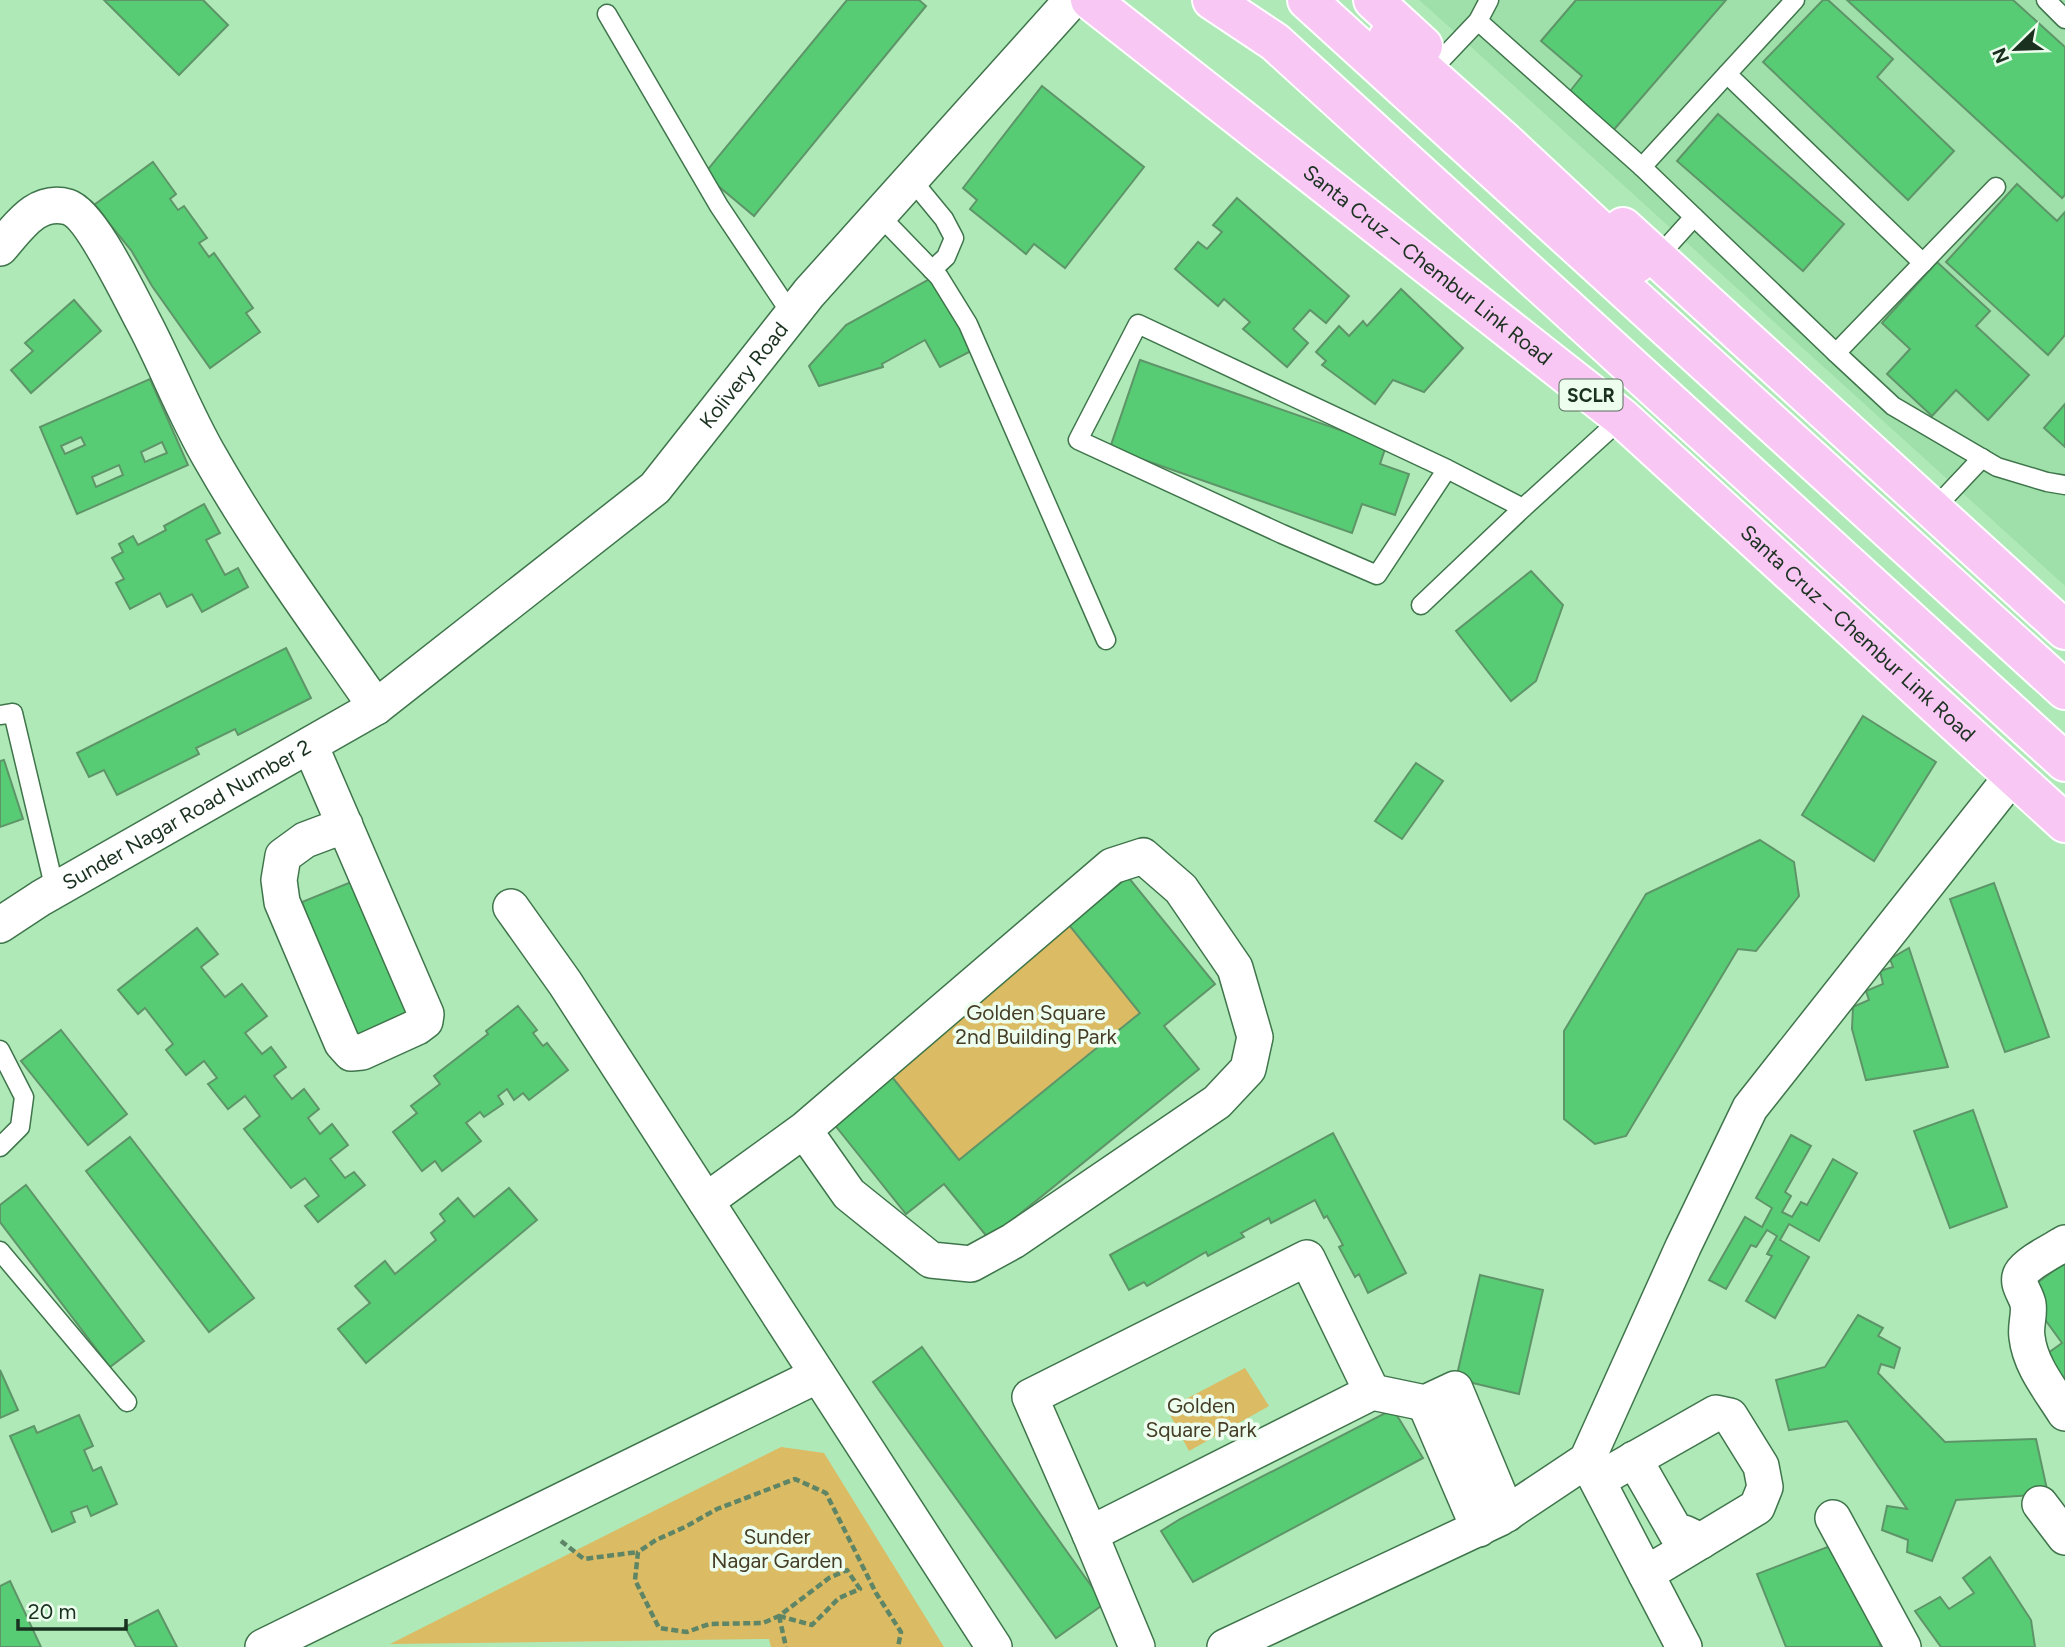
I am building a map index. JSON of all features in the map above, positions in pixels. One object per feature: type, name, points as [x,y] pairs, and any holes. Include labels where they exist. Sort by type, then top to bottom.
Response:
[{"type":"highway","name":"Santa Cruz – Chembur Link Road","points":[[1090,0],[1622,418],[2065,822]]},
{"type":"highway","points":[[1212,0],[1275,42]]},
{"type":"highway","points":[[1229,0],[2065,762]]},
{"type":"highway","points":[[1373,0],[2065,630]]},
{"type":"highway","points":[[1318,10],[1361,15],[1505,142],[1815,432],[2065,656]]},
{"type":"highway","points":[[1318,10],[2065,690]]},
{"type":"street","name":"Kolivery Road","points":[[376,707],[655,488],[792,315],[1072,0]]},
{"type":"street","points":[[0,248],[30,213],[51,205],[70,207],[94,231],[158,349],[209,456],[246,520],[376,707]]},
{"type":"street","name":"Sunder Nagar Road Number 2","points":[[0,925],[48,894],[376,707]]},
{"type":"street","points":[[310,745],[345,825],[426,1014],[425,1021],[418,1027],[362,1052],[351,1052],[342,1043],[282,902],[279,880],[283,856],[305,840],[345,825]]},
{"type":"street","points":[[1684,1647],[1592,1470],[1677,1259],[1750,1108],[2013,775]]},
{"type":"street","points":[[706,1201],[804,1130],[1112,866],[1143,856],[1181,889],[1235,968],[1255,1037],[1248,1069],[1217,1102],[1013,1241],[971,1264],[931,1260],[849,1194],[804,1130]]},
{"type":"street","points":[[0,900],[48,894]]},
{"type":"street","points":[[511,907],[565,983],[994,1647]]},
{"type":"street","points":[[2065,1243],[2028,1266],[2021,1273],[2019,1282],[2028,1305],[2026,1333],[2029,1349],[2036,1367],[2065,1413]]},
{"type":"street","points":[[1137,1647],[1030,1397],[1307,1258],[1372,1392]]},
{"type":"street","points":[[263,1647],[300,1638],[531,1517],[818,1375]]},
{"type":"street","points":[[1090,1534],[1372,1392],[1440,1396],[1493,1521]]},
{"type":"street","points":[[1225,1647],[1493,1521],[1592,1470],[1634,1459],[1716,1413],[1730,1416],[1761,1466],[1765,1487],[1757,1507],[1646,1574]]},
{"type":"street","points":[[1634,1459],[1677,1534],[1684,1533],[1701,1541]]},
{"type":"street","points":[[2040,1504],[2065,1537]]},
{"type":"street","points":[[1833,1518],[1903,1647]]},
{"type":"lane","points":[[1440,61],[1478,21],[1489,0]]},
{"type":"lane","points":[[1642,167],[1795,0]]},
{"type":"lane","points":[[2046,0],[2065,19]]},
{"type":"lane","points":[[607,14],[719,206],[792,315]]},
{"type":"lane","points":[[1478,21],[1642,167],[1893,406],[1997,467],[2065,485]]},
{"type":"lane","points":[[1727,74],[1923,263]]},
{"type":"lane","points":[[911,179],[944,219],[954,237],[946,257],[932,270]]},
{"type":"lane","points":[[1836,353],[1996,187]]},
{"type":"lane","points":[[879,215],[939,277],[968,324],[1106,640]]},
{"type":"lane","points":[[1657,258],[1694,217]]},
{"type":"lane","points":[[1447,469],[1377,575],[1078,440],[1138,324],[1447,469],[1523,508]]},
{"type":"lane","points":[[1421,605],[1622,418]]},
{"type":"lane","points":[[1933,509],[1982,457]]},
{"type":"lane","points":[[0,715],[13,713],[48,894]]},
{"type":"lane","points":[[0,1050],[24,1097],[20,1127],[0,1147]]},
{"type":"lane","points":[[0,1251],[127,1402]]},
{"type":"path","points":[[531,1517],[583,1559],[638,1552],[656,1539],[685,1527],[717,1508],[795,1479],[825,1493],[876,1593],[901,1632],[898,1647]]},
{"type":"path","points":[[638,1552],[635,1580],[659,1628],[687,1632],[709,1624],[763,1623],[779,1616],[829,1578],[847,1570],[860,1589],[839,1598],[812,1625],[779,1616]]},
{"type":"path","points":[[779,1616],[786,1647]]},
{"type":"shaded area","points":[[1419,0],[2065,0],[2065,586],[1426,6]]},
{"type":"green space","name":"Golden Square 2nd Building Park","points":[[1069,925],[1140,1013],[959,1160],[888,1072]]},
{"type":"green space","name":"Golden Square Park","points":[[1245,1368],[1269,1406],[1189,1451],[1167,1409]]},
{"type":"green space","name":"Sunder Nagar Garden","points":[[781,1447],[824,1453],[944,1647],[771,1647],[769,1639],[390,1644]]},
{"type":"building","points":[[104,0],[203,0],[228,25],[179,75]]},
{"type":"building","points":[[847,0],[919,0],[926,6],[754,216],[704,174]]},
{"type":"building","points":[[1576,0],[1726,0],[1611,133],[1567,95],[1582,76],[1541,41]]},
{"type":"building","points":[[1823,0],[1828,0],[1893,59],[1877,77],[1954,151],[1908,200],[1763,62]]},
{"type":"building","points":[[1847,0],[2013,0],[2065,47],[2065,195],[2062,198]]},
{"type":"building","points":[[1042,86],[1144,167],[1065,268],[1034,244],[1026,254],[970,209],[977,200],[963,188]]},
{"type":"building","points":[[1718,114],[1844,224],[1803,271],[1677,161]]},
{"type":"building","points":[[153,162],[176,194],[170,199],[178,210],[184,206],[207,238],[199,243],[209,257],[214,253],[253,308],[246,313],[260,332],[210,368],[152,286],[131,250],[94,205]]},
{"type":"building","points":[[2017,184],[2057,221],[2065,212],[2065,335],[2048,355],[1946,262]]},
{"type":"building","points":[[1237,198],[1349,296],[1326,323],[1310,310],[1293,329],[1308,343],[1287,367],[1243,329],[1250,322],[1224,299],[1218,306],[1175,269],[1198,242],[1207,249],[1222,232],[1213,225]]},
{"type":"building","points":[[1937,262],[1990,311],[1976,326],[2029,375],[1988,420],[1956,390],[1932,416],[1887,374],[1910,349],[1882,323]]},
{"type":"building","points":[[933,277],[973,350],[940,367],[925,340],[882,364],[883,367],[819,386],[809,366],[846,325]]},
{"type":"building","points":[[1401,289],[1463,348],[1424,392],[1393,380],[1375,404],[1322,365],[1326,361],[1316,352],[1339,326],[1349,336],[1363,321],[1367,326]]},
{"type":"building","points":[[74,300],[101,331],[31,393],[11,370],[33,351],[25,343]]},
{"type":"building","points":[[1140,360],[1386,446],[1380,464],[1409,474],[1395,515],[1362,504],[1352,533],[1110,448]]},
{"type":"building","points":[[150,379],[188,465],[77,514],[40,427]],"holes":[[[81,437],[85,445],[65,454],[61,446]],[[162,442],[167,453],[145,462],[141,452]],[[119,465],[123,475],[96,487],[92,477]]]},
{"type":"building","points":[[2065,404],[2065,447],[2044,428]]},
{"type":"building","points":[[204,504],[220,533],[206,540],[225,575],[238,568],[248,587],[202,612],[192,594],[167,607],[160,593],[130,609],[116,583],[124,579],[112,558],[123,552],[119,544],[133,536],[138,545],[166,530],[164,526]]},
{"type":"building","points":[[1531,571],[1563,605],[1536,681],[1511,701],[1456,631]]},
{"type":"building","points":[[286,648],[311,698],[238,735],[235,729],[196,748],[199,754],[117,795],[104,770],[89,777],[77,753]]},
{"type":"building","points":[[1863,716],[1936,762],[1874,861],[1802,815]]},
{"type":"building","points":[[4,760],[23,819],[0,827],[0,761]]},
{"type":"building","points":[[1416,763],[1443,781],[1402,839],[1375,821]]},
{"type":"building","points":[[1760,840],[1794,862],[1799,896],[1756,951],[1738,949],[1626,1136],[1595,1144],[1564,1119],[1564,1031],[1646,894]]},
{"type":"building","points":[[1128,877],[1215,984],[1164,1026],[1199,1069],[989,1239],[944,1184],[906,1214],[830,1119],[888,1072],[959,1160],[1140,1013],[1069,925]]},
{"type":"building","points":[[356,880],[414,1015],[352,1041],[302,902]]},
{"type":"building","points":[[1994,883],[2049,1037],[2005,1052],[1950,899]]},
{"type":"building","points":[[197,928],[218,954],[201,967],[225,997],[242,984],[267,1016],[245,1033],[262,1054],[271,1047],[286,1067],[274,1076],[292,1099],[304,1089],[319,1109],[308,1118],[320,1134],[332,1124],[348,1145],[330,1159],[345,1178],[354,1172],[365,1185],[318,1222],[305,1206],[319,1196],[305,1178],[291,1188],[244,1129],[260,1116],[245,1096],[228,1109],[208,1084],[217,1078],[204,1061],[186,1075],[166,1050],[173,1044],[145,1008],[138,1014],[118,990]]},
{"type":"building","points":[[1909,948],[1948,1067],[1866,1080],[1852,1029],[1853,1007],[1869,1000],[1866,991],[1883,984],[1880,971],[1893,967],[1890,959]]},
{"type":"building","points":[[518,1006],[537,1030],[533,1033],[543,1046],[547,1043],[568,1070],[529,1100],[523,1093],[514,1100],[507,1089],[498,1096],[503,1104],[484,1117],[480,1112],[466,1123],[481,1141],[442,1171],[435,1161],[422,1171],[393,1132],[417,1113],[411,1106],[440,1084],[434,1076],[488,1034],[486,1031]]},
{"type":"building","points":[[61,1030],[127,1114],[88,1145],[21,1061]]},
{"type":"building","points":[[1973,1110],[2007,1207],[1950,1228],[1914,1131]]},
{"type":"building","points":[[1333,1133],[1406,1273],[1368,1293],[1359,1274],[1355,1277],[1339,1247],[1343,1245],[1315,1200],[1271,1223],[1269,1218],[1241,1233],[1244,1237],[1208,1256],[1206,1252],[1147,1286],[1144,1282],[1129,1290],[1110,1255]]},
{"type":"building","points":[[1791,1135],[1811,1146],[1785,1192],[1791,1196],[1782,1212],[1792,1217],[1801,1202],[1807,1205],[1833,1159],[1857,1173],[1819,1241],[1789,1224],[1780,1240],[1809,1257],[1775,1318],[1746,1301],[1772,1256],[1767,1254],[1777,1236],[1767,1230],[1756,1247],[1751,1245],[1726,1289],[1709,1280],[1745,1217],[1762,1227],[1772,1208],[1756,1198]]},
{"type":"building","points":[[130,1137],[254,1298],[209,1332],[86,1171]]},
{"type":"building","points":[[26,1185],[144,1341],[110,1367],[0,1222],[0,1205]]},
{"type":"building","points":[[509,1188],[537,1220],[366,1363],[338,1329],[370,1303],[355,1286],[385,1261],[395,1274],[436,1240],[431,1233],[445,1221],[440,1214],[458,1198],[474,1217]]},
{"type":"building","points":[[2065,1262],[2065,1399],[2037,1361],[2062,1343],[2025,1292]]},
{"type":"building","points":[[1480,1275],[1543,1290],[1519,1394],[1456,1379]]},
{"type":"building","points":[[1858,1315],[1883,1328],[1878,1336],[1900,1348],[1894,1368],[1881,1364],[1878,1373],[1945,1442],[2036,1439],[2048,1494],[1956,1500],[1932,1561],[1907,1552],[1908,1540],[1882,1530],[1887,1506],[1907,1509],[1847,1421],[1789,1430],[1776,1380],[1825,1367]]},
{"type":"building","points":[[922,1347],[1104,1604],[1056,1638],[873,1382]]},
{"type":"building","points":[[0,1370],[18,1410],[0,1418]]},
{"type":"building","points":[[1393,1409],[1423,1458],[1193,1582],[1161,1531]]},
{"type":"building","points":[[79,1415],[93,1446],[84,1450],[93,1471],[101,1467],[117,1504],[91,1516],[87,1506],[71,1512],[75,1522],[52,1532],[10,1436],[34,1426],[37,1433]]},
{"type":"building","points":[[1838,1543],[1881,1647],[1786,1647],[1757,1574]]},
{"type":"building","points":[[1990,1557],[2031,1620],[2035,1647],[1941,1647],[1915,1611],[1940,1597],[1949,1609],[1974,1593],[1963,1578]]},
{"type":"building","points":[[10,1581],[41,1647],[0,1647],[0,1586]]},
{"type":"building","points":[[158,1610],[177,1647],[136,1647],[125,1627]]}]
